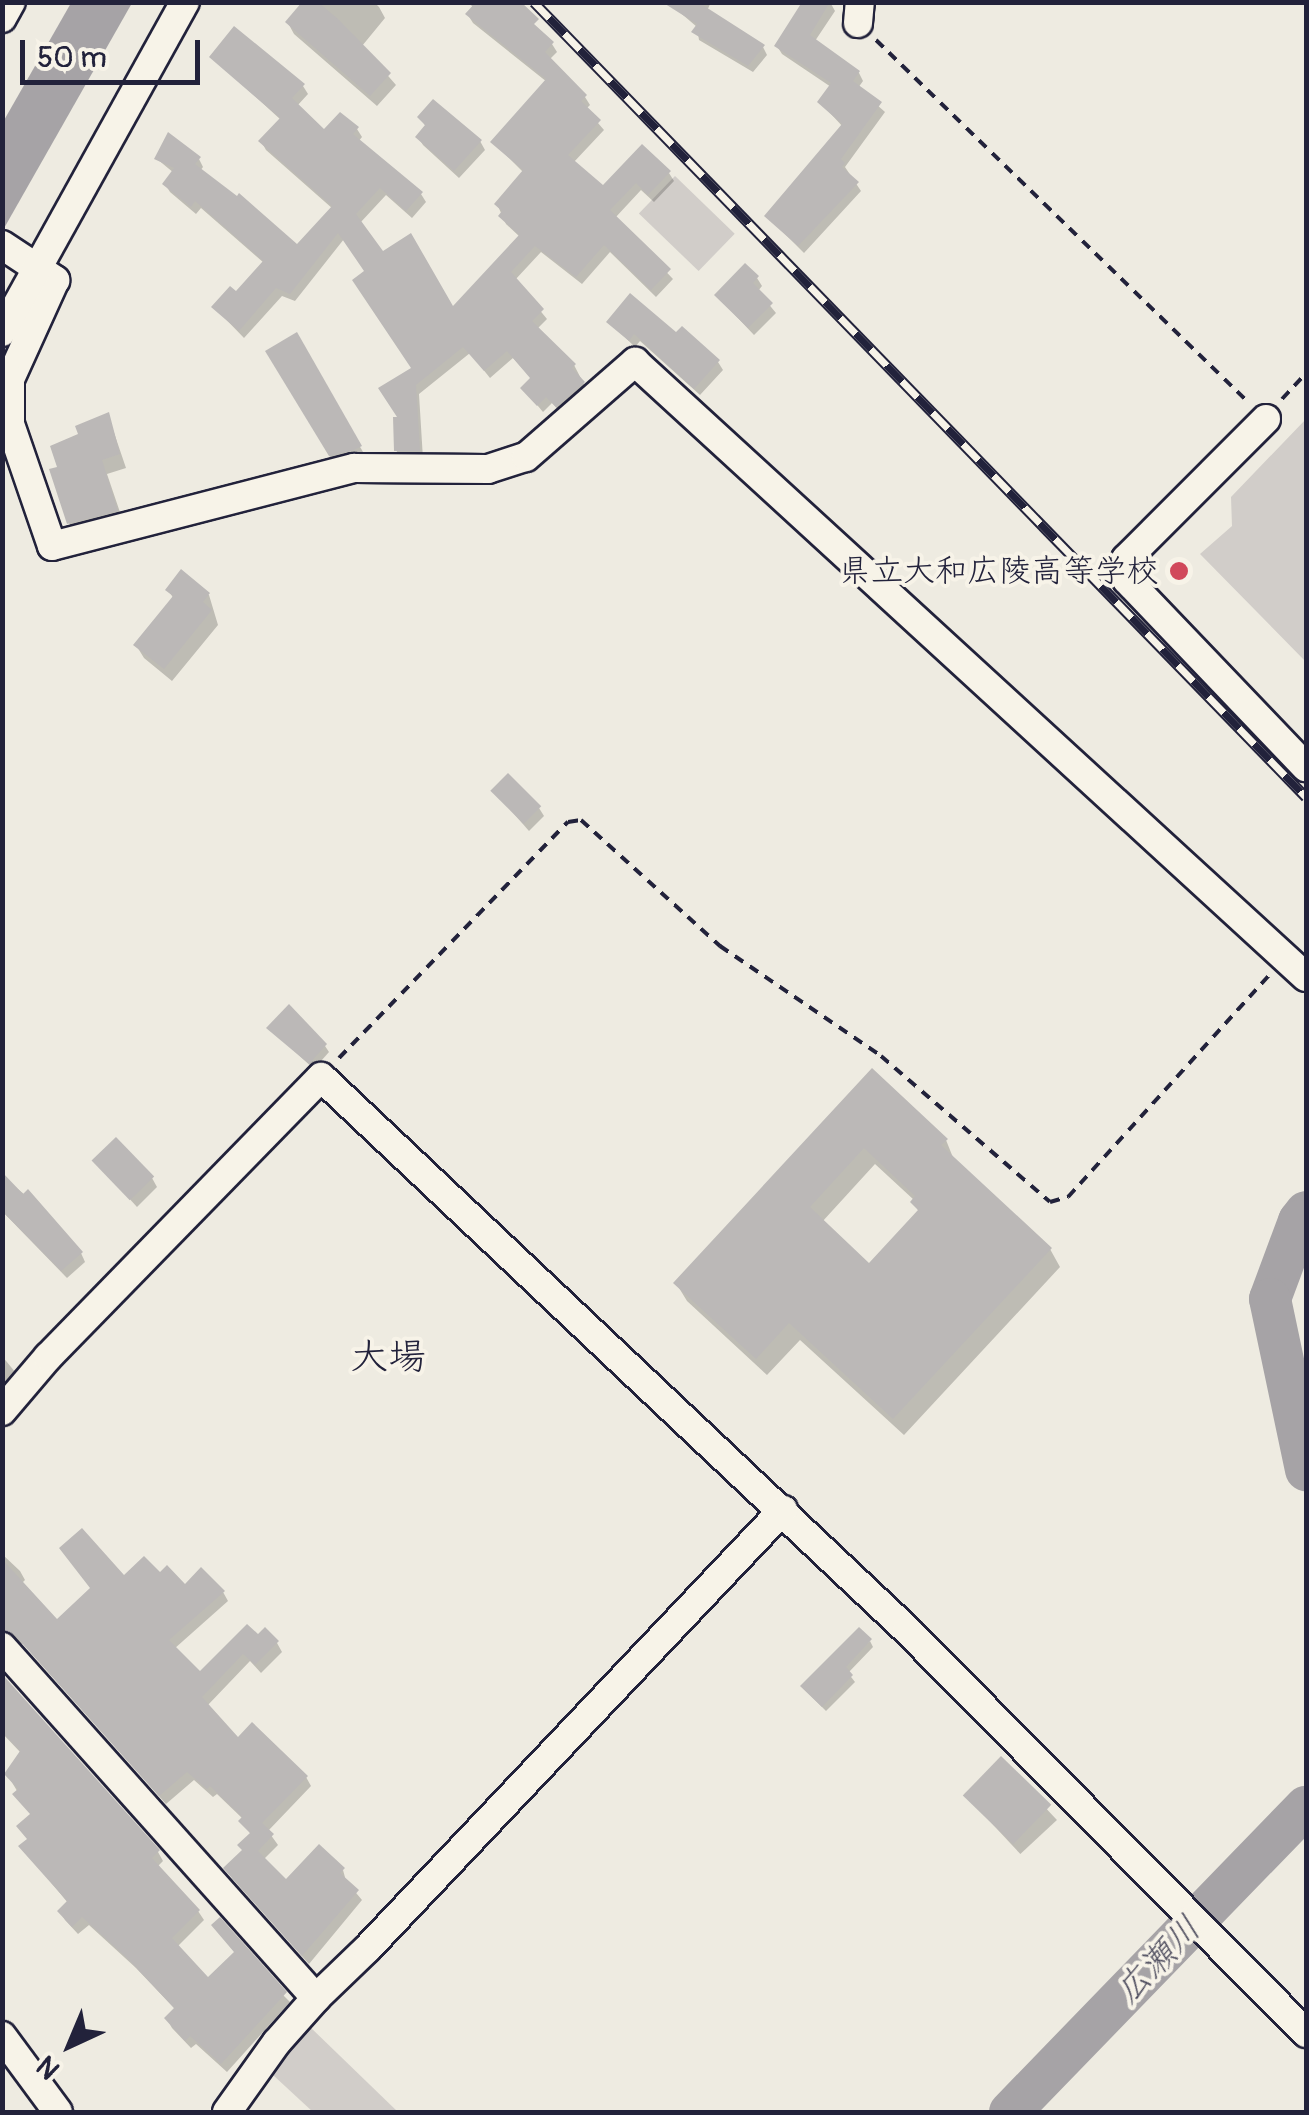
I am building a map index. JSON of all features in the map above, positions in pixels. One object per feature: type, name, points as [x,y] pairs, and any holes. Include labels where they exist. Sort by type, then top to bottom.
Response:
[{"type":"street","points":[[2,18],[12,2]]},
{"type":"street","points":[[2,332],[22,256],[185,2]]},
{"type":"street","points":[[22,256],[55,280],[10,379],[10,424],[52,546],[354,468],[488,469],[526,457],[635,362],[1306,977]]},
{"type":"street","points":[[1266,419],[1126,559],[1127,580],[1306,768]]},
{"type":"street","points":[[2,1410],[48,1356],[320,1078],[783,1510],[1306,2033]]},
{"type":"street","points":[[227,2112],[316,1998],[783,1510]]},
{"type":"street","points":[[2,1647],[316,1998]]},
{"type":"street","points":[[2,2036],[58,2112]]},
{"type":"path","points":[[859,13],[1266,419],[1306,373]]},
{"type":"path","points":[[320,1078],[568,822],[581,820],[720,946],[881,1056],[1050,1202],[1068,1198],[1286,957]]},
{"type":"shaded area","points":[[71,3],[132,3],[3,230],[3,122]]},
{"type":"shaded area","points":[[675,176],[735,234],[699,271],[639,213]]},
{"type":"shaded area","points":[[1306,419],[1306,662],[1200,554],[1232,526],[1231,497]]},
{"type":"shaded area","points":[[308,2025],[398,2112],[313,2112],[273,2075]]},
{"type":"building","points":[[302,2],[318,2],[391,73],[370,96],[285,22]]},
{"type":"building","points":[[476,2],[521,2],[539,19],[534,24],[554,42],[545,52],[587,95],[581,101],[601,120],[568,155],[603,185],[642,144],[671,171],[648,195],[636,183],[610,210],[671,269],[651,290],[604,245],[576,277],[535,246],[511,272],[544,309],[532,321],[576,364],[572,368],[585,382],[556,407],[546,397],[537,406],[520,388],[530,378],[507,351],[484,371],[463,347],[416,385],[420,451],[394,451],[393,417],[397,417],[378,388],[411,368],[352,280],[364,271],[338,233],[290,294],[276,288],[239,331],[211,307],[230,286],[236,291],[263,261],[195,201],[191,207],[162,184],[174,168],[154,159],[168,132],[201,157],[195,164],[237,196],[239,193],[297,244],[332,206],[258,141],[280,118],[209,57],[234,26],[305,84],[292,98],[324,129],[340,112],[359,127],[353,134],[423,192],[406,211],[380,188],[356,214],[383,251],[411,233],[453,306],[519,235],[498,216],[502,211],[494,204],[523,170],[490,142],[546,79],[465,14]]},
{"type":"building","points":[[662,2],[698,2],[765,45],[748,66],[691,32],[697,24]]},
{"type":"building","points":[[802,2],[830,2],[810,35],[860,71],[853,81],[882,102],[841,159],[845,163],[842,167],[859,182],[798,246],[764,216],[842,124],[817,102],[831,83],[774,46]]},
{"type":"building","points":[[433,99],[482,140],[454,171],[415,137],[425,125],[417,117]]},
{"type":"building","points":[[745,263],[759,276],[753,283],[773,303],[748,328],[714,295]]},
{"type":"building","points":[[630,293],[676,332],[682,326],[720,360],[694,389],[634,334],[629,341],[606,322]]},
{"type":"building","points":[[297,332],[362,446],[329,456],[265,351]]},
{"type":"building","points":[[109,412],[120,454],[102,460],[118,511],[67,524],[49,469],[57,467],[50,446],[78,434],[75,426]]},
{"type":"building","points":[[181,569],[210,593],[203,602],[212,610],[164,669],[133,645],[173,596],[165,590]]},
{"type":"building","points":[[508,773],[541,806],[524,824],[490,791]]},
{"type":"building","points":[[289,1004],[327,1044],[309,1064],[266,1028]]},
{"type":"building","points":[[872,1068],[948,1139],[941,1145],[1052,1248],[893,1419],[789,1323],[756,1359],[673,1283]],"holes":[[[864,1148],[915,1196],[910,1202],[918,1210],[869,1263],[810,1207]]]},
{"type":"building","points":[[116,1137],[154,1177],[130,1200],[92,1161]]},
{"type":"building","points":[[2,1172],[23,1194],[28,1189],[83,1252],[61,1271],[2,1211]]},
{"type":"building","points":[[82,1528],[124,1575],[144,1556],[160,1572],[167,1565],[185,1584],[201,1567],[225,1591],[169,1640],[200,1671],[247,1624],[258,1634],[265,1627],[279,1641],[255,1665],[243,1654],[202,1697],[238,1737],[252,1722],[308,1776],[262,1823],[274,1834],[258,1851],[286,1879],[319,1844],[345,1868],[340,1873],[359,1890],[302,1956],[223,1868],[242,1850],[237,1845],[250,1833],[238,1821],[242,1817],[210,1786],[207,1789],[187,1772],[159,1796],[15,1635],[2,1630],[2,1559],[57,1619],[90,1588],[59,1548]]},
{"type":"building","points":[[859,1627],[872,1639],[846,1667],[853,1675],[822,1707],[800,1686]]},
{"type":"building","points":[[2,1674],[160,1850],[152,1858],[200,1910],[172,1938],[208,1977],[234,1952],[211,1925],[220,1917],[287,1992],[221,2064],[190,2036],[185,2041],[164,2018],[174,2008],[128,1959],[82,1917],[72,1927],[57,1911],[67,1901],[18,1846],[27,1839],[16,1826],[30,1814],[12,1794],[18,1789],[4,1774],[20,1751],[2,1732]]},
{"type":"building","points":[[1001,1756],[1051,1805],[1013,1844],[963,1796]]},
{"type":"waterway","name":"広瀬川","points":[[1306,1212],[1299,1221],[1270,1299],[1306,1470]]},
{"type":"waterway","name":"広瀬川","points":[[1010,2112],[1306,1807]]},
{"type":"railway","points":[[534,2],[1306,797]]},
{"type":"place","name":"県立大和広陵高等学校","points":[[1179,571]]},
{"type":"district","name":"大場","points":[[388,1358]]}]
